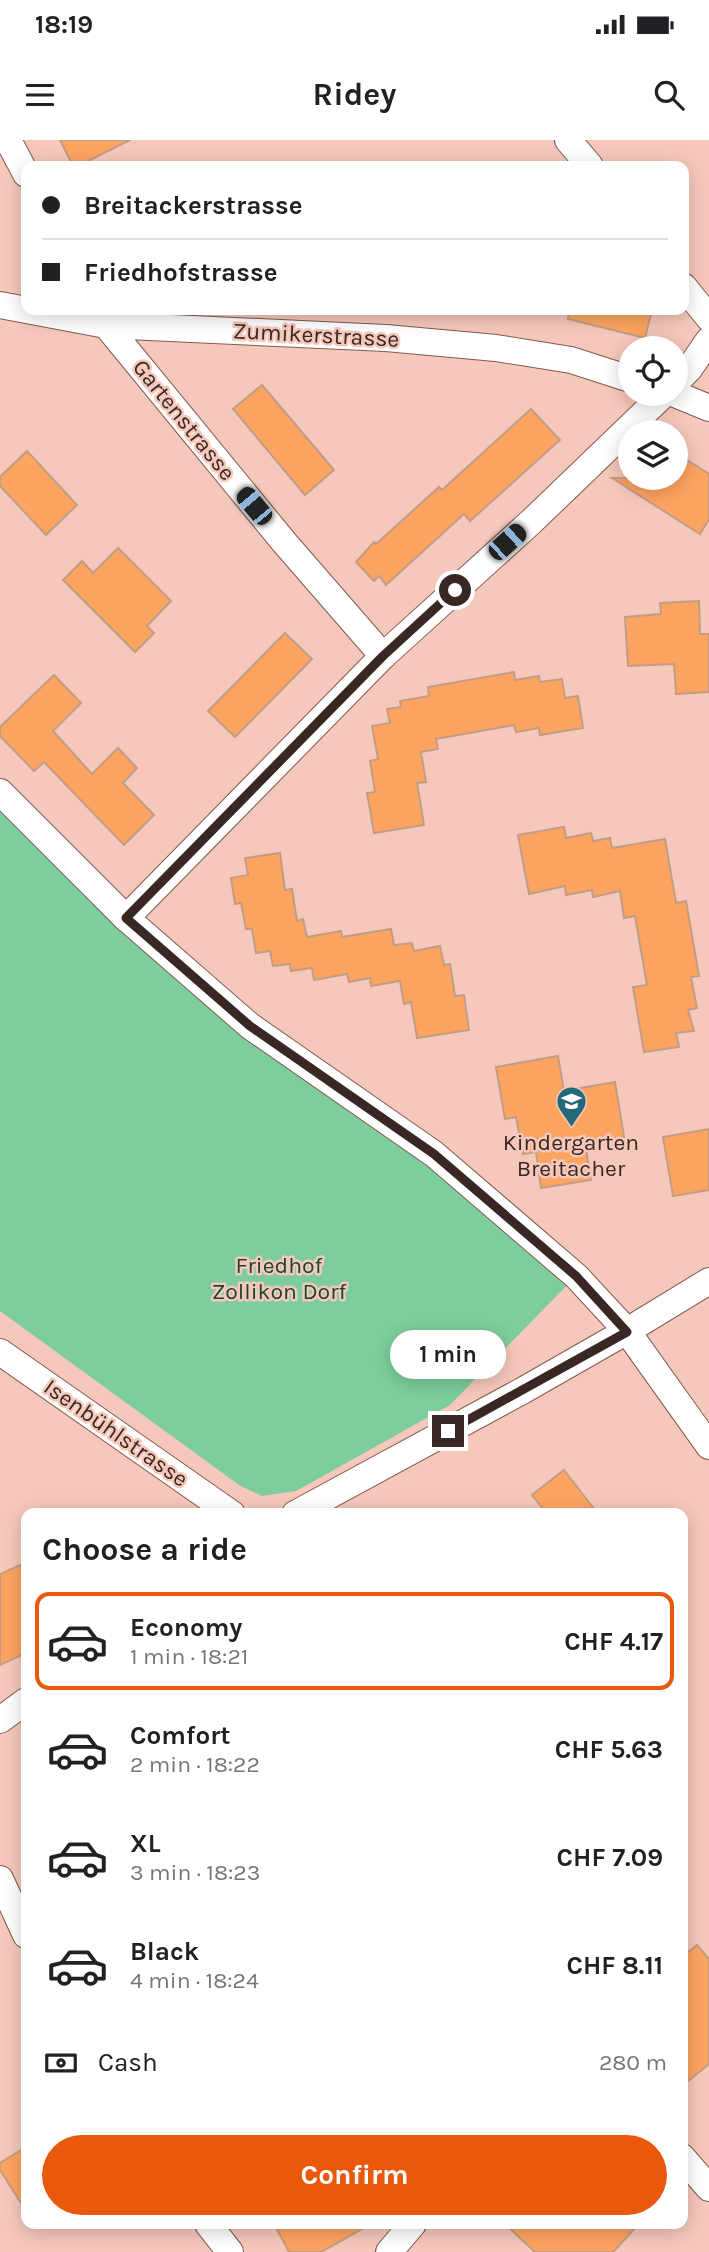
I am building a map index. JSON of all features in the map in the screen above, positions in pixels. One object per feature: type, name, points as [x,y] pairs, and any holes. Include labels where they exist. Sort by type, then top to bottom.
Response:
[{"type":"street","points":[[8,140],[21,165]]},
{"type":"street","points":[[568,140],[586,161]]},
{"type":"street","points":[[689,293],[709,318]]},
{"type":"street","name":"Zumikerstrasse","points":[[0,305],[21,307]]},
{"type":"street","name":"Zumikerstrasse","points":[[102,317],[496,348],[571,360],[618,375]]},
{"type":"street","name":"Gartenstrasse","points":[[102,317],[276,532],[383,656]]},
{"type":"street","points":[[688,370],[709,340]]},
{"type":"street","points":[[688,399],[709,408]]},
{"type":"street","points":[[126,918],[383,656],[650,406]]},
{"type":"street","points":[[0,792],[126,918],[250,1026],[434,1154],[576,1276],[627,1332],[709,1446]]},
{"type":"street","points":[[312,1508],[627,1332],[709,1281]]},
{"type":"street","name":"Isenbühlstrasse","points":[[0,1352],[223,1508]]},
{"type":"street","points":[[0,1720],[21,1705]]},
{"type":"street","points":[[0,1879],[21,1924]]},
{"type":"street","points":[[688,2165],[709,2188]]},
{"type":"street","points":[[212,2229],[230,2252]]},
{"type":"street","points":[[389,2252],[409,2229]]},
{"type":"green space","name":"Friedhof Zollikon Dorf","points":[[0,792],[126,918],[576,1276],[450,1405],[296,1491],[262,1496],[239,1485],[0,1311]]},
{"type":"building","points":[[60,140],[130,140],[88,161],[70,161]]},
{"type":"building","points":[[568,315],[651,315],[646,336],[568,319]]},
{"type":"building","points":[[262,385],[334,470],[305,495],[233,409]]},
{"type":"building","points":[[531,409],[560,440],[470,521],[464,514],[386,585],[379,576],[374,581],[356,562],[374,542],[376,544],[439,487],[442,490]]},
{"type":"building","points":[[27,451],[77,505],[46,535],[0,486],[0,477]]},
{"type":"building","points":[[688,461],[709,474],[709,519],[700,534],[631,490],[688,490]]},
{"type":"building","points":[[118,548],[171,601],[147,626],[154,633],[135,652],[63,580],[82,561],[93,573]]},
{"type":"building","points":[[699,601],[700,634],[709,634],[709,692],[676,694],[674,664],[628,666],[625,617],[661,614],[660,603]]},
{"type":"building","points":[[285,633],[312,659],[235,737],[208,711]]},
{"type":"building","points":[[514,672],[515,680],[539,676],[540,682],[562,679],[565,698],[578,696],[583,728],[540,735],[539,728],[516,732],[514,725],[436,739],[438,749],[421,752],[426,782],[417,783],[424,825],[374,833],[367,793],[375,792],[370,761],[378,759],[372,726],[390,723],[387,709],[401,707],[400,701],[429,696],[428,687]]},
{"type":"building","points":[[54,675],[81,703],[53,731],[92,774],[118,748],[137,768],[123,783],[154,815],[124,845],[44,762],[34,771],[0,736],[0,727]]},
{"type":"building","points":[[564,827],[566,838],[591,833],[593,841],[610,838],[612,848],[665,839],[676,903],[686,901],[699,976],[691,977],[697,1008],[688,1010],[694,1031],[676,1033],[679,1047],[644,1052],[633,987],[647,985],[635,916],[624,918],[620,891],[593,897],[592,890],[566,895],[565,886],[529,894],[518,835]]},
{"type":"building","points":[[280,853],[285,890],[292,889],[297,921],[303,919],[307,937],[341,931],[342,937],[391,929],[394,945],[412,943],[414,951],[440,946],[444,965],[450,964],[455,996],[464,995],[469,1030],[417,1038],[411,1002],[404,1004],[400,981],[371,986],[370,978],[349,982],[347,974],[314,980],[312,968],[291,971],[290,964],[273,966],[270,951],[256,953],[252,929],[246,929],[241,903],[235,904],[231,878],[248,875],[245,858]]},
{"type":"building","name":"Kindergarten Breitacher","points":[[558,1056],[564,1091],[615,1082],[624,1137],[585,1143],[591,1180],[541,1188],[536,1152],[523,1154],[516,1117],[505,1119],[496,1067]]},
{"type":"building","points":[[709,1129],[709,1190],[673,1196],[663,1137]]},
{"type":"building","points":[[564,1470],[593,1508],[542,1508],[532,1495]]},
{"type":"building","points":[[20,1565],[21,1567],[21,1655],[0,1665],[0,1574]]},
{"type":"building","points":[[697,1945],[709,1959],[709,2064],[688,2081],[688,1952]]},
{"type":"building","points":[[21,2150],[21,2203],[0,2170],[0,2163]]},
{"type":"building","points":[[277,2229],[362,2229],[321,2252],[289,2252]]},
{"type":"building","points":[[510,2229],[634,2229],[613,2252],[535,2252]]},
{"type":"place","name":"Kindergarten Breitacher","points":[[571,1128]]},
{"type":"route","points":[[448,1431],[627,1332],[576,1276],[434,1154],[250,1026],[126,918],[383,656],[455,590]]}]
